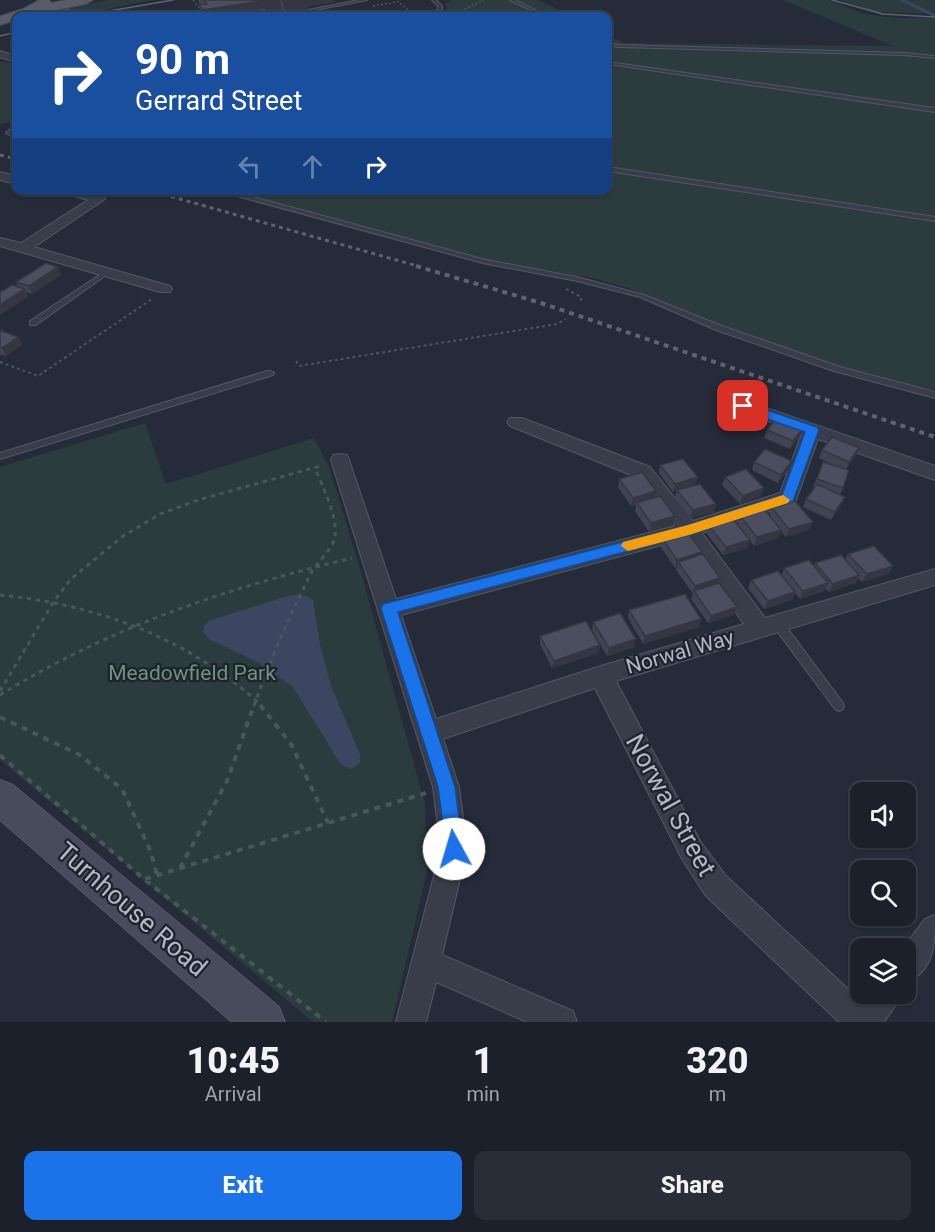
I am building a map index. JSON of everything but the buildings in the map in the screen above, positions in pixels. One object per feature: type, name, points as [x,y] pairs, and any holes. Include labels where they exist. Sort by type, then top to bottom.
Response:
[{"type":"main road","points":[[44,9],[86,0]]},
{"type":"street","points":[[23,248],[99,199],[83,195]]},
{"type":"street","points":[[0,242],[165,289]]},
{"type":"street","points":[[743,406],[935,473]]},
{"type":"street","points":[[516,422],[643,472],[769,626]]},
{"type":"street","points":[[389,609],[689,530],[788,498],[812,430]]},
{"type":"street","points":[[340,460],[446,787],[454,849],[411,1022]]},
{"type":"street","name":"Norwal Way","points":[[428,733],[601,676],[935,577]]},
{"type":"street","name":"Norwal Street","points":[[601,676],[691,850],[716,886],[863,1022]]},
{"type":"street","name":"Turnhouse Road","points":[[0,797],[127,884],[264,1022]]},
{"type":"street","points":[[916,955],[935,929]]},
{"type":"street","points":[[427,963],[562,1022]]},
{"type":"street","points":[[863,1022],[878,1004]]},
{"type":"lane","points":[[301,12],[365,0]]},
{"type":"lane","points":[[434,0],[440,6],[440,9],[435,12]]},
{"type":"lane","points":[[512,0],[537,12]]},
{"type":"lane","points":[[44,9],[68,11]]},
{"type":"lane","points":[[612,45],[892,53],[935,57]]},
{"type":"lane","points":[[612,64],[935,110]]},
{"type":"lane","points":[[612,170],[935,219]]},
{"type":"lane","points":[[237,195],[485,262],[577,279],[642,296],[718,328],[837,369],[935,395]]},
{"type":"lane","points":[[33,323],[107,272]]},
{"type":"lane","points":[[0,456],[270,373]]},
{"type":"lane","points":[[769,626],[839,706]]},
{"type":"path","points":[[395,0],[414,12]]},
{"type":"path","points":[[458,12],[484,0]]},
{"type":"path","points":[[0,362],[38,376],[165,289]]},
{"type":"path","points":[[296,361],[299,366],[557,324],[566,319]]},
{"type":"path","points":[[0,693],[54,601],[71,579],[123,536],[160,514],[198,500],[340,460]]},
{"type":"path","points":[[180,868],[227,781],[266,672],[305,586],[314,568],[335,539],[334,521],[315,467]]},
{"type":"path","points":[[0,693],[39,669],[99,638],[136,624],[264,580],[372,554]]},
{"type":"path","points":[[0,595],[54,601],[136,624],[204,660],[256,700],[291,743],[328,823]]},
{"type":"path","points":[[0,717],[80,754],[122,789],[150,850],[157,875]]},
{"type":"path","points":[[0,755],[127,884],[326,1022]]},
{"type":"path","points":[[127,884],[446,787]]},
{"type":"green space","points":[[108,0],[156,0],[87,12],[49,12]]},
{"type":"green space","points":[[452,0],[539,0],[563,12],[444,12],[447,7],[445,4]]},
{"type":"green space","points":[[783,0],[828,0],[865,14],[895,18],[935,18],[935,109],[612,63],[612,37],[624,43],[893,46]]},
{"type":"green space","points":[[839,0],[935,0],[935,14],[876,12]]},
{"type":"green space","points":[[0,62],[12,63],[12,122],[0,124]]},
{"type":"green space","points":[[612,66],[935,111],[935,390],[895,383],[761,342],[628,288],[593,278],[471,258],[248,195],[612,195]]},
{"type":"green space","name":"Meadowfield Park","points":[[145,423],[166,484],[314,438],[329,467],[358,562],[425,804],[427,872],[392,1022],[313,1022],[0,760],[0,467]]},
{"type":"water","points":[[291,595],[307,596],[313,600],[320,644],[331,686],[360,754],[360,763],[351,769],[343,766],[338,760],[293,687],[257,662],[209,639],[203,632],[204,626],[209,621]]},
{"type":"waterway","points":[[902,0],[935,16]]},
{"type":"tram line","points":[[103,12],[173,0]]},
{"type":"tram line","points":[[832,0],[883,14],[935,17]]},
{"type":"tram line","points":[[0,36],[12,33]]},
{"type":"railway","points":[[0,155],[12,158]]},
{"type":"railway","points":[[166,195],[421,267]]},
{"type":"railway","points":[[416,266],[541,303],[935,437]]},
{"type":"slow traffic","points":[[628,546],[689,530],[783,500]]},
{"type":"route","points":[[454,849],[446,787],[389,609],[689,530],[788,498],[812,430],[743,406]]}]
